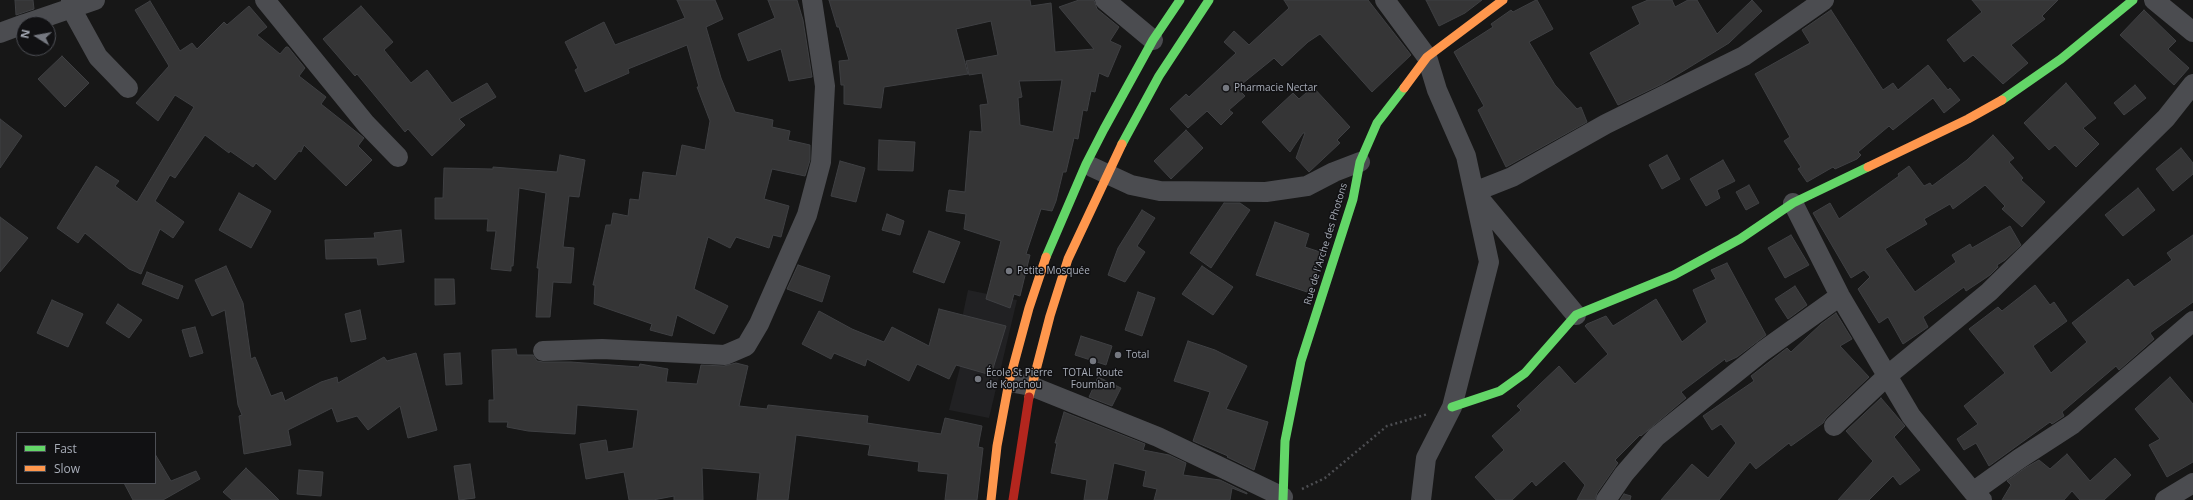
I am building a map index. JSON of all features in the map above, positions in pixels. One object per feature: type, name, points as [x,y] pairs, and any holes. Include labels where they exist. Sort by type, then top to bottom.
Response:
[{"type":"main road","points":[[991,500],[997,446],[1009,382],[1029,308],[1048,250],[1086,164],[1153,40],[1180,0]]},
{"type":"main road","points":[[1012,500],[1031,386],[1050,316],[1068,259],[1106,174],[1159,76],[1209,0]]},
{"type":"main road","name":"Rue de l'Arche des Photons","points":[[1283,498],[1285,441],[1301,361],[1353,199],[1360,162],[1377,123],[1427,57],[1503,0]]},
{"type":"main road","points":[[1452,407],[1500,391],[1525,373],[1576,315],[1674,275],[1740,239],[1793,203],[1968,119],[2007,97],[2061,59],[2133,0]]},
{"type":"street","points":[[43,16],[71,4],[95,0]]},
{"type":"street","points":[[265,0],[366,124],[398,158]]},
{"type":"street","points":[[544,351],[602,349],[725,355],[746,346],[759,324],[807,215],[821,162],[825,86],[812,0]]},
{"type":"street","points":[[1105,0],[1153,40]]},
{"type":"street","points":[[1385,0],[1427,57],[1437,90],[1466,156],[1489,262],[1452,407],[1426,458],[1421,500]]},
{"type":"street","points":[[1474,192],[1512,178],[1606,124],[1744,56],[1824,0]]},
{"type":"street","points":[[2154,0],[2193,32]]},
{"type":"street","points":[[71,4],[98,57],[128,88]]},
{"type":"street","points":[[0,32],[16,27]]},
{"type":"street","points":[[1834,426],[1887,376],[1989,292],[2166,118],[2193,84]]},
{"type":"street","points":[[1086,164],[1131,185],[1160,191],[1266,192],[1307,186],[1334,172],[1360,162]]},
{"type":"street","points":[[1474,192],[1576,315]]},
{"type":"street","points":[[1793,203],[1840,296],[1911,416],[1978,496],[2019,458],[2073,424],[2193,321]]},
{"type":"street","points":[[1606,500],[1624,474],[1656,437],[1763,351],[1840,296]]},
{"type":"street","points":[[1009,382],[1031,386],[1158,437],[1283,498]]},
{"type":"street","points":[[2165,500],[2193,483]]},
{"type":"path","points":[[1283,498],[1325,478],[1387,426],[1452,407]]},
{"type":"shaded area","name":"École St Pierre de Kopchou","points":[[968,290],[1017,300],[989,418],[949,410],[965,348],[957,342]]},
{"type":"building","points":[[15,0],[33,0],[34,9],[16,15]]},
{"type":"building","points":[[677,0],[715,0],[723,19],[706,27],[721,78],[735,112],[773,120],[772,127],[790,131],[788,140],[810,145],[810,160],[805,176],[772,169],[764,199],[789,206],[781,237],[773,235],[769,248],[736,237],[730,248],[708,237],[694,289],[728,306],[714,334],[677,315],[672,336],[650,330],[652,324],[594,304],[595,285],[593,285],[606,225],[611,225],[613,213],[628,216],[630,199],[639,200],[643,172],[676,176],[682,145],[705,150],[710,121],[697,87],[699,87],[687,45],[628,69],[629,73],[585,92],[575,70],[578,68],[565,42],[604,22],[615,45],[685,18]]},
{"type":"building","points":[[768,0],[797,0],[803,20],[812,77],[789,81],[781,49],[748,61],[738,34],[775,18]]},
{"type":"building","points":[[829,0],[1030,0],[1031,6],[1051,3],[1055,52],[1094,49],[1059,7],[1079,0],[1094,0],[1097,9],[1119,27],[1110,41],[1121,46],[1108,77],[1099,73],[1095,92],[1091,91],[1087,111],[1083,110],[1078,139],[1074,138],[1066,172],[1063,172],[1052,211],[1041,209],[1026,254],[1030,255],[1020,296],[1014,294],[1010,308],[986,299],[1001,241],[964,229],[966,214],[946,211],[949,190],[965,192],[970,131],[982,132],[980,105],[988,104],[982,73],[969,75],[966,61],[998,55],[991,21],[956,29],[968,74],[884,87],[881,108],[844,104],[844,85],[841,85],[839,61],[849,60],[839,27],[837,27]],"holes":[[[1062,80],[1053,132],[1020,125],[1018,98],[1022,97],[1019,81]]]},
{"type":"building","points":[[1284,0],[1368,0],[1411,55],[1372,92],[1320,34],[1308,42],[1282,66],[1274,58],[1237,88],[1245,96],[1229,110],[1233,113],[1221,125],[1207,111],[1188,128],[1170,109],[1186,94],[1189,97],[1236,53],[1224,42],[1234,31],[1249,45],[1289,8]]},
{"type":"building","points":[[1426,0],[1482,0],[1465,13],[1439,26]]},
{"type":"building","points":[[1536,0],[1553,29],[1529,42],[1555,85],[1577,109],[1581,107],[1587,122],[1506,167],[1478,110],[1484,106],[1454,52],[1493,27],[1491,24],[1511,10],[1513,12]]},
{"type":"building","points":[[1648,0],[1672,0],[1675,7],[1688,0],[1697,0],[1717,34],[1752,0],[1762,11],[1729,43],[1662,84],[1618,105],[1590,53],[1640,24],[1632,7]]},
{"type":"building","points":[[1972,0],[2058,0],[2042,16],[2045,19],[2011,45],[2028,63],[2003,84],[1973,55],[1964,62],[1947,40],[1982,12]]},
{"type":"building","points":[[150,1],[180,51],[192,43],[197,49],[224,22],[227,25],[249,6],[267,27],[257,35],[280,54],[286,47],[288,47],[305,68],[299,76],[326,97],[321,104],[364,138],[358,146],[372,160],[346,186],[304,145],[301,152],[299,151],[275,180],[256,163],[253,167],[230,151],[229,153],[205,135],[175,178],[170,175],[155,201],[184,222],[173,238],[160,229],[141,274],[129,269],[85,233],[78,243],[57,228],[96,166],[119,181],[115,186],[137,202],[194,107],[175,95],[158,121],[136,103],[169,66],[135,10]]},
{"type":"building","points":[[361,6],[393,42],[384,50],[411,83],[427,70],[452,103],[487,83],[496,97],[459,119],[465,125],[432,156],[408,129],[405,132],[357,74],[355,76],[323,39]]},
{"type":"building","points":[[1831,10],[1883,90],[1893,83],[1898,90],[1928,65],[1948,90],[1950,88],[1960,100],[1944,113],[1933,98],[1893,130],[1889,126],[1858,152],[1861,155],[1857,159],[1835,169],[1833,167],[1807,182],[1798,169],[1801,167],[1784,141],[1790,137],[1755,74],[1810,43],[1802,30]]},
{"type":"building","points":[[2144,10],[2176,41],[2168,49],[2189,68],[2174,85],[2120,35]]},
{"type":"building","points":[[62,56],[89,83],[65,107],[38,79]]},
{"type":"building","points":[[2066,83],[2096,118],[2083,128],[2099,144],[2076,167],[2055,145],[2049,150],[2024,123]]},
{"type":"building","points":[[2135,85],[2146,98],[2124,115],[2114,103]]},
{"type":"building","points":[[1313,87],[1350,127],[1337,140],[1340,143],[1309,172],[1296,158],[1305,133],[1303,133],[1290,152],[1262,122],[1293,93],[1299,99]]},
{"type":"building","points":[[0,119],[22,136],[0,168]]},
{"type":"building","points":[[1186,130],[1203,148],[1171,179],[1154,161]]},
{"type":"building","points":[[1993,135],[2014,158],[2009,162],[2023,178],[2021,180],[2045,202],[2022,227],[2002,209],[2005,206],[1985,185],[1953,209],[1950,204],[1924,219],[1927,224],[1885,249],[1915,292],[1956,262],[1952,255],[1970,244],[1972,248],[2010,226],[2021,245],[2005,260],[1997,265],[1998,267],[1990,275],[1966,291],[1964,287],[1923,317],[1928,327],[1903,344],[1888,317],[1879,323],[1858,289],[1870,277],[1864,270],[1851,278],[1813,213],[1830,203],[1839,219],[1899,176],[1898,174],[1909,166],[1924,186],[1930,183],[1932,186],[1967,160]]},
{"type":"building","points":[[879,140],[915,142],[913,171],[878,170]]},
{"type":"building","points":[[2181,148],[2193,163],[2193,174],[2173,191],[2156,169]]},
{"type":"building","points":[[560,155],[585,160],[579,197],[569,196],[563,247],[574,248],[571,283],[553,282],[550,317],[536,317],[539,268],[537,268],[546,193],[519,188],[513,266],[511,266],[511,271],[491,269],[496,231],[487,231],[488,219],[435,219],[435,198],[443,198],[444,168],[493,169],[493,167],[557,172]]},
{"type":"building","points":[[1667,155],[1680,179],[1662,189],[1649,165]]},
{"type":"building","points":[[1723,160],[1735,181],[1717,190],[1720,198],[1706,206],[1690,179]]},
{"type":"building","points":[[840,161],[865,168],[856,202],[831,196]]},
{"type":"building","points":[[1749,185],[1759,203],[1746,210],[1736,192]]},
{"type":"building","points":[[2138,188],[2155,210],[2123,236],[2105,215]]},
{"type":"building","points":[[239,193],[271,211],[251,248],[219,230]]},
{"type":"building","points":[[1224,203],[1240,203],[1250,210],[1211,268],[1190,253]]},
{"type":"building","points":[[1142,210],[1155,218],[1137,246],[1145,252],[1125,282],[1108,275],[1118,248]]},
{"type":"building","points":[[887,214],[904,221],[900,235],[882,230]]},
{"type":"building","points":[[0,217],[28,238],[0,272]]},
{"type":"building","points":[[1275,222],[1309,234],[1305,247],[1323,253],[1310,293],[1256,275]]},
{"type":"building","points":[[401,230],[404,262],[378,265],[377,258],[326,259],[325,240],[375,238],[374,233]]},
{"type":"building","points":[[929,231],[960,242],[944,283],[913,272]]},
{"type":"building","points":[[1791,235],[1809,265],[1785,278],[1768,248]]},
{"type":"building","points":[[2193,235],[2193,302],[2150,333],[2154,339],[2119,370],[2116,366],[2062,412],[2064,416],[2052,424],[2050,422],[1989,466],[1976,443],[1964,450],[1957,439],[1978,424],[1964,406],[2005,373],[1969,329],[1998,307],[2002,311],[2035,285],[2050,305],[2054,302],[2067,321],[2033,346],[2051,373],[2087,342],[2072,323],[2128,279],[2134,287],[2172,260],[2167,253]]},
{"type":"building","points":[[1727,263],[1766,335],[1737,357],[1726,362],[1725,359],[1681,392],[1686,398],[1641,436],[1640,435],[1615,460],[1618,463],[1597,493],[1595,500],[1577,500],[1585,485],[1564,461],[1536,486],[1532,481],[1512,500],[1496,500],[1475,477],[1504,450],[1492,436],[1521,410],[1517,406],[1559,366],[1575,384],[1608,354],[1585,326],[1606,316],[1613,326],[1656,299],[1682,342],[1707,322],[1693,290],[1716,279],[1711,270]]},
{"type":"building","points":[[798,265],[830,276],[822,302],[787,289]]},
{"type":"building","points":[[226,266],[243,303],[251,359],[255,357],[271,396],[282,392],[285,401],[321,382],[337,377],[338,383],[384,357],[387,361],[416,353],[437,430],[408,438],[400,406],[368,430],[357,416],[337,422],[332,408],[288,430],[291,445],[244,454],[239,416],[242,415],[238,405],[225,310],[212,316],[195,280]]},
{"type":"building","points":[[1202,266],[1233,287],[1213,315],[1182,294]]},
{"type":"building","points":[[147,272],[183,286],[178,299],[142,284]]},
{"type":"building","points":[[435,279],[454,279],[455,304],[435,305]]},
{"type":"building","points":[[1795,286],[1807,305],[1788,319],[1775,299]]},
{"type":"building","points":[[1138,292],[1155,298],[1142,336],[1125,330]]},
{"type":"building","points":[[52,300],[83,314],[68,347],[37,333]]},
{"type":"building","points":[[118,304],[142,320],[129,338],[106,323]]},
{"type":"building","points":[[939,309],[1006,326],[991,375],[956,365],[949,379],[917,364],[909,381],[867,359],[865,366],[834,353],[831,359],[802,344],[819,311],[852,329],[884,342],[892,327],[929,346]]},
{"type":"building","points":[[360,310],[366,339],[351,342],[345,314]]},
{"type":"building","points":[[1836,313],[1852,339],[1840,346],[1869,377],[1826,418],[1823,423],[1791,446],[1789,443],[1756,469],[1750,462],[1719,500],[1661,500],[1692,464],[1708,478],[1736,443],[1721,424],[1712,430],[1703,416],[1754,381],[1751,376],[1787,348],[1791,352],[1821,324]]},
{"type":"building","points":[[195,327],[203,353],[190,357],[182,330]]},
{"type":"building","points":[[1081,336],[1112,346],[1106,365],[1075,355]]},
{"type":"building","points":[[1188,341],[1215,350],[1247,366],[1226,409],[1268,422],[1254,470],[1227,457],[1228,456],[1193,441],[1210,392],[1174,381]]},
{"type":"building","points":[[516,349],[517,355],[533,355],[537,361],[543,362],[571,362],[639,367],[640,364],[668,369],[666,382],[697,384],[701,365],[724,366],[736,363],[748,366],[739,406],[767,409],[768,405],[868,416],[867,423],[941,434],[945,418],[982,426],[978,447],[983,448],[977,500],[945,500],[948,474],[918,471],[919,462],[868,455],[870,445],[796,435],[788,500],[757,500],[760,473],[702,468],[703,500],[674,500],[674,496],[653,500],[629,500],[624,472],[586,479],[580,444],[606,440],[608,452],[633,448],[638,410],[577,405],[575,434],[528,431],[507,427],[508,422],[489,422],[489,400],[494,400],[492,350]]},
{"type":"building","points":[[460,353],[462,384],[446,385],[444,354]]},
{"type":"building","points":[[1098,377],[1121,388],[1112,406],[1089,397]]},
{"type":"building","points":[[2170,377],[2193,404],[2193,462],[2167,477],[2149,445],[2160,439],[2135,409]]},
{"type":"building","points":[[1881,398],[1905,426],[1894,437],[1920,470],[1900,485],[1893,476],[1869,500],[1838,500],[1873,461],[1846,431]]},
{"type":"building","points":[[1064,412],[1145,444],[1143,450],[1169,455],[1186,463],[1183,475],[1220,480],[1247,494],[1232,488],[1230,500],[1154,500],[1157,489],[1143,486],[1146,471],[1114,463],[1107,500],[1084,500],[1087,480],[1051,473],[1057,443],[1055,443]]},
{"type":"building","points":[[2067,454],[2090,481],[2115,458],[2131,475],[2104,500],[2080,500],[2072,491],[2064,500],[2002,500],[2011,485],[2007,481],[2025,468],[2039,460],[2050,469]]},
{"type":"building","points":[[156,456],[171,481],[196,471],[200,479],[163,500],[133,500],[125,484],[156,484]]},
{"type":"building","points":[[470,464],[475,498],[459,500],[454,466]]},
{"type":"building","points":[[246,468],[279,500],[232,500],[223,492]]},
{"type":"building","points":[[299,470],[323,472],[321,496],[297,494]]},
{"type":"building","points":[[1624,494],[1631,496],[1630,500],[1620,500]]},
{"type":"traffic: fast","points":[[1046,257],[1086,164],[1104,129],[1153,40],[1180,0]]},
{"type":"traffic: fast","points":[[1122,144],[1159,76],[1209,0]]},
{"type":"traffic: fast","points":[[2002,100],[2061,59],[2133,0]]},
{"type":"traffic: fast","points":[[1283,500],[1285,441],[1301,361],[1353,199],[1360,162],[1377,123],[1404,88]]},
{"type":"traffic: fast","points":[[1452,407],[1500,391],[1525,373],[1576,315],[1674,275],[1740,239],[1793,203],[1868,167]]},
{"type":"traffic: slow","points":[[1404,88],[1427,57],[1503,0]]},
{"type":"traffic: slow","points":[[1868,167],[1968,119],[2002,100]]},
{"type":"traffic: slow","points":[[1029,397],[1050,316],[1068,259],[1122,144]]},
{"type":"traffic: slow","points":[[991,500],[997,446],[1009,382],[1029,308],[1046,257]]},
{"type":"traffic: jam","points":[[1013,500],[1029,397]]},
{"type":"place","name":"Pharmacie Nectar","points":[[1226,88]]},
{"type":"place","name":"Petite Mosquée","points":[[1009,271]]},
{"type":"place","name":"Total","points":[[1118,355]]},
{"type":"place","name":"TOTAL Route Foumban","points":[[1093,361]]},
{"type":"place","name":"École St Pierre de Kopchou","points":[[978,379]]}]
